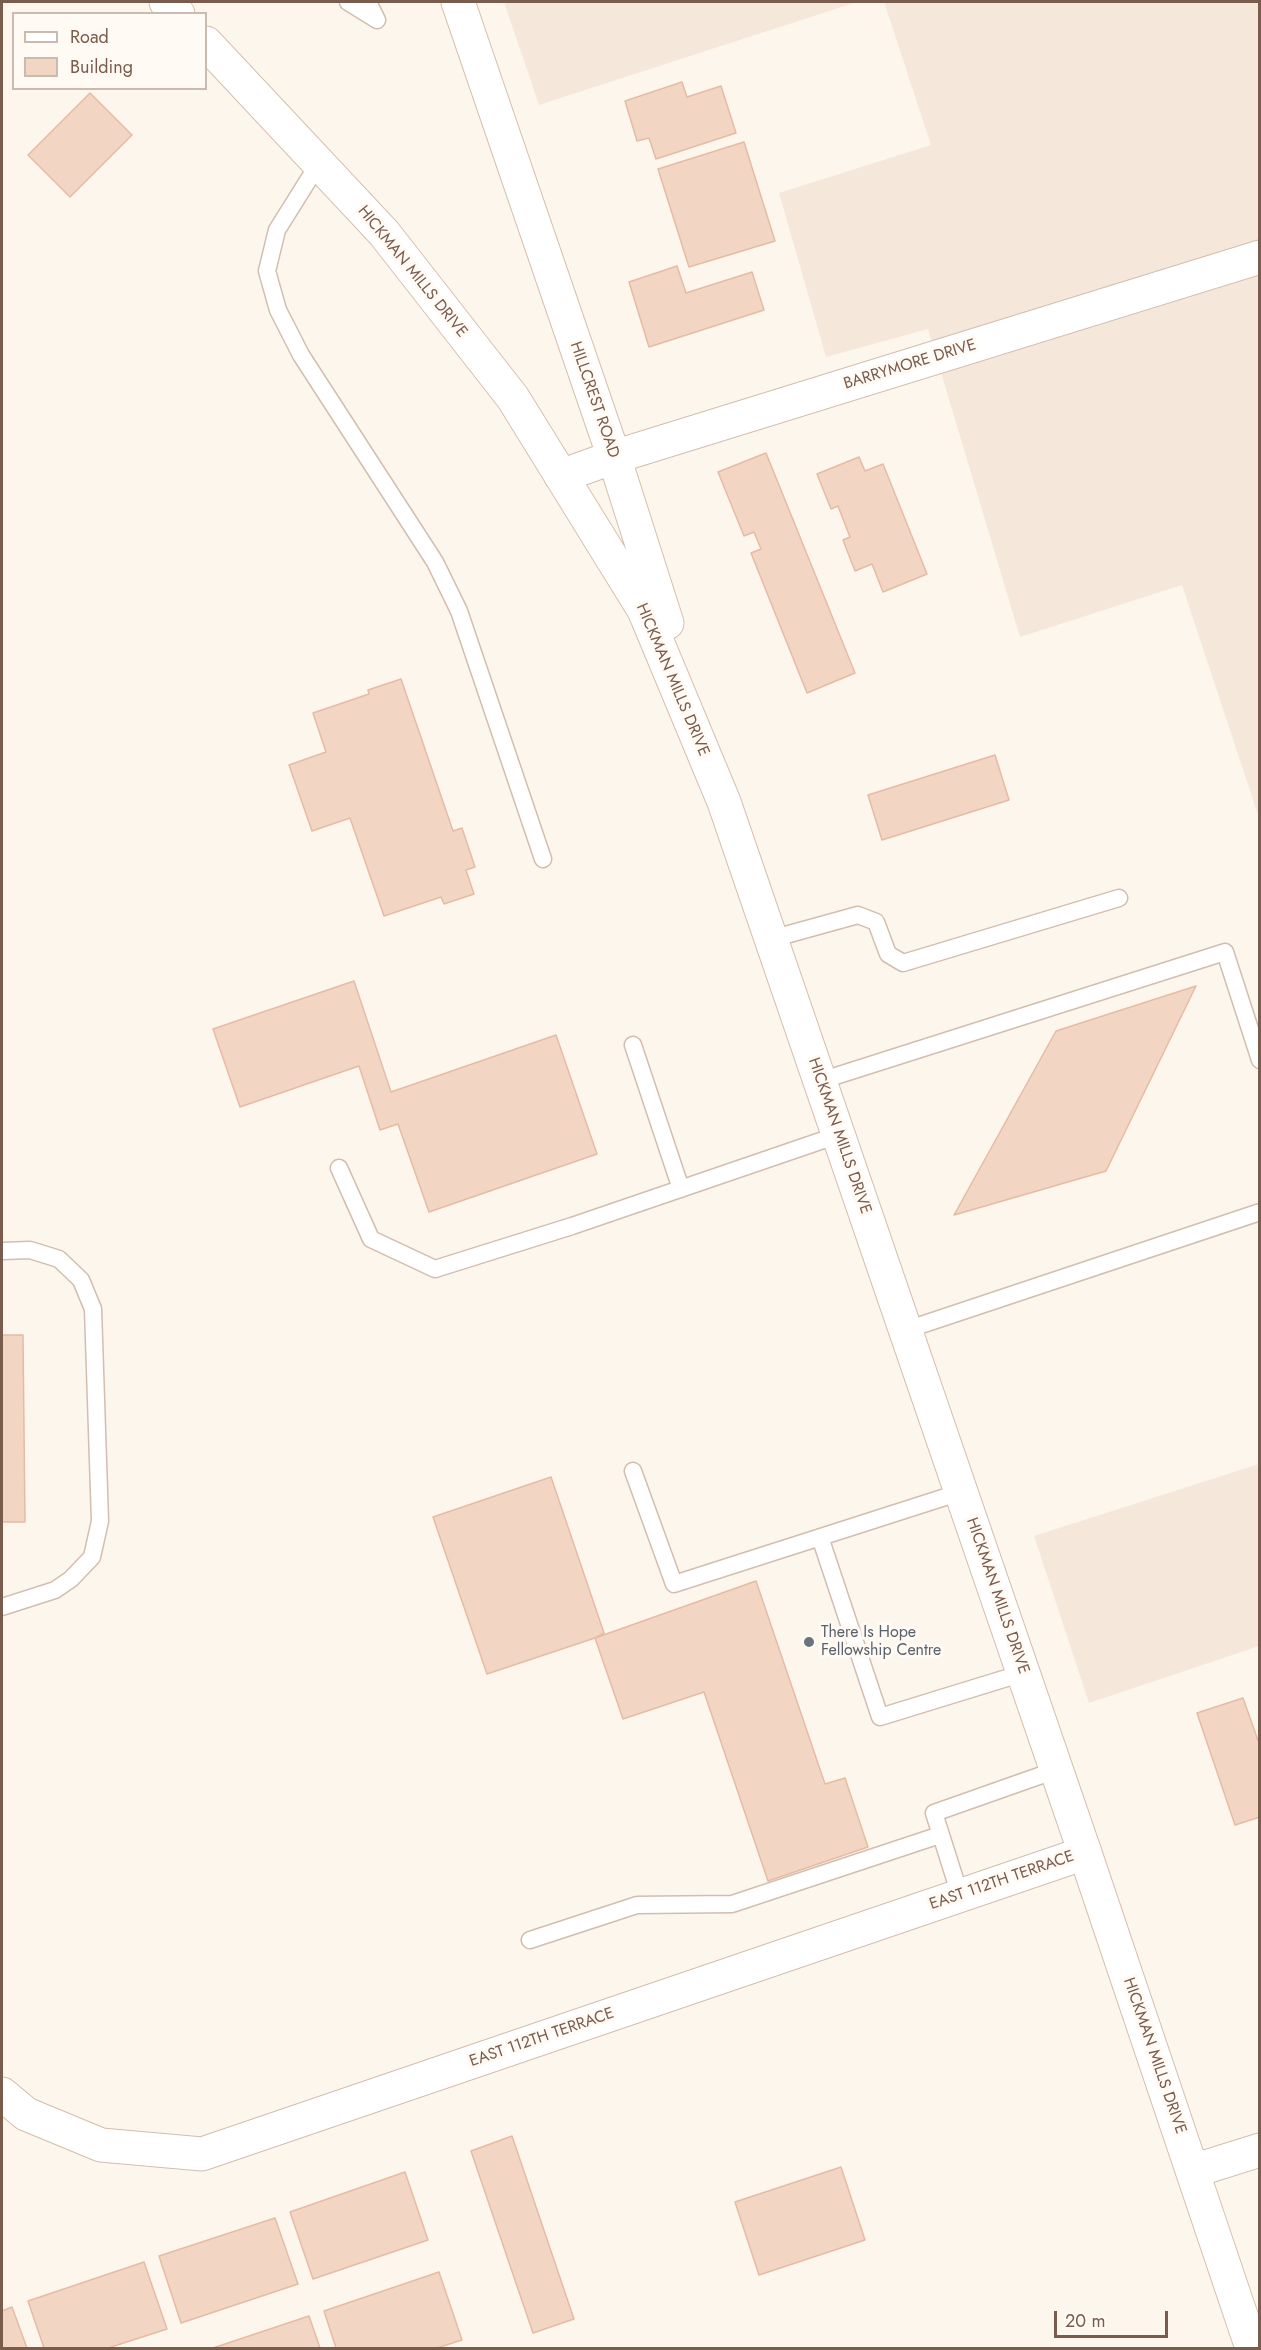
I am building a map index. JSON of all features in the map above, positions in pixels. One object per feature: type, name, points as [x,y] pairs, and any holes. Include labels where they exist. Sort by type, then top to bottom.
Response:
[{"type":"street","name":"HILLCREST ROAD","points":[[458,2],[614,458],[724,801]]},
{"type":"street","name":"HICKMAN MILLS DRIVE","points":[[207,44],[384,233],[513,398],[645,610],[724,801],[1085,1853],[1252,2349]]},
{"type":"street","name":"BARRYMORE DRIVE","points":[[561,476],[1260,257]]},
{"type":"street","name":"EAST 112TH TERRACE","points":[[2,2094],[26,2114],[101,2145],[202,2154],[1085,1853]]},
{"type":"street","points":[[1193,2170],[1260,2150]]},
{"type":"lane","points":[[348,2],[377,20],[368,2]]},
{"type":"lane","points":[[319,163],[278,230],[267,271],[278,310],[301,354],[435,562],[459,611],[543,859]]},
{"type":"lane","points":[[771,939],[858,915],[876,922],[888,954],[903,963],[1119,898]]},
{"type":"lane","points":[[820,1081],[1225,952],[1260,1060]]},
{"type":"lane","points":[[633,1045],[681,1189]]},
{"type":"lane","points":[[339,1168],[371,1239],[435,1269],[572,1226],[838,1135]]},
{"type":"lane","points":[[906,1330],[1260,1212]]},
{"type":"lane","points":[[2,1251],[30,1250],[59,1259],[81,1280],[93,1309],[100,1521],[92,1557],[71,1579],[55,1590],[2,1607]]},
{"type":"lane","points":[[633,1471],[674,1584],[961,1492]]},
{"type":"lane","points":[[820,1537],[880,1717],[1023,1673]]},
{"type":"lane","points":[[960,1895],[934,1813],[1056,1770]]},
{"type":"lane","points":[[530,1940],[637,1905],[732,1904],[940,1835]]},
{"type":"shaded area","points":[[504,2],[857,2],[539,105]]},
{"type":"shaded area","points":[[884,2],[1259,2],[1259,818],[1182,585],[1020,637],[928,329],[826,357],[779,193],[931,145]]},
{"type":"shaded area","points":[[1259,1464],[1259,1646],[1089,1703],[1034,1536]]},
{"type":"building","points":[[682,82],[687,97],[721,86],[736,133],[656,159],[649,138],[637,141],[625,101]]},
{"type":"building","points":[[90,93],[132,135],[70,197],[28,155]]},
{"type":"building","points":[[744,142],[775,241],[689,267],[658,169]]},
{"type":"building","points":[[677,266],[686,293],[752,272],[764,310],[649,347],[629,282]]},
{"type":"building","points":[[766,453],[855,673],[807,693],[751,553],[761,549],[754,532],[744,536],[718,472]]},
{"type":"building","points":[[859,457],[865,471],[883,464],[927,574],[883,592],[872,564],[855,571],[843,540],[850,537],[838,506],[831,509],[817,474]]},
{"type":"building","points":[[401,679],[453,831],[462,828],[475,867],[466,870],[474,894],[444,904],[441,897],[384,916],[350,818],[312,831],[289,765],[326,752],[313,713],[369,694],[368,690]]},
{"type":"building","points":[[995,755],[1009,800],[882,840],[868,795]]},
{"type":"building","points":[[354,981],[391,1092],[556,1035],[597,1154],[429,1212],[398,1124],[380,1130],[359,1066],[240,1107],[213,1029]]},
{"type":"building","points":[[1196,986],[1106,1171],[954,1215],[1056,1031]]},
{"type":"building","points":[[2,1335],[23,1335],[25,1522],[2,1522]]},
{"type":"building","points":[[551,1477],[604,1633],[487,1674],[433,1517]]},
{"type":"building","points":[[756,1581],[825,1784],[845,1778],[868,1847],[768,1881],[704,1692],[623,1719],[595,1638]]},
{"type":"building","points":[[1243,1698],[1260,1746],[1260,1817],[1235,1825],[1197,1713]]},
{"type":"building","points":[[512,2136],[574,2319],[533,2333],[471,2151]]},
{"type":"building","points":[[841,2167],[865,2240],[759,2275],[735,2202]]},
{"type":"building","points":[[405,2172],[428,2240],[313,2279],[290,2212]]},
{"type":"building","points":[[275,2218],[298,2284],[181,2323],[159,2256]]},
{"type":"building","points":[[144,2262],[167,2329],[108,2348],[44,2348],[28,2301]]},
{"type":"building","points":[[439,2272],[462,2340],[437,2348],[336,2348],[324,2311]]},
{"type":"building","points":[[12,2307],[27,2348],[2,2348],[2,2311]]},
{"type":"building","points":[[309,2316],[320,2348],[213,2348]]},
{"type":"place","name":"There Is Hope Fellowship Centre","points":[[809,1642]]}]
